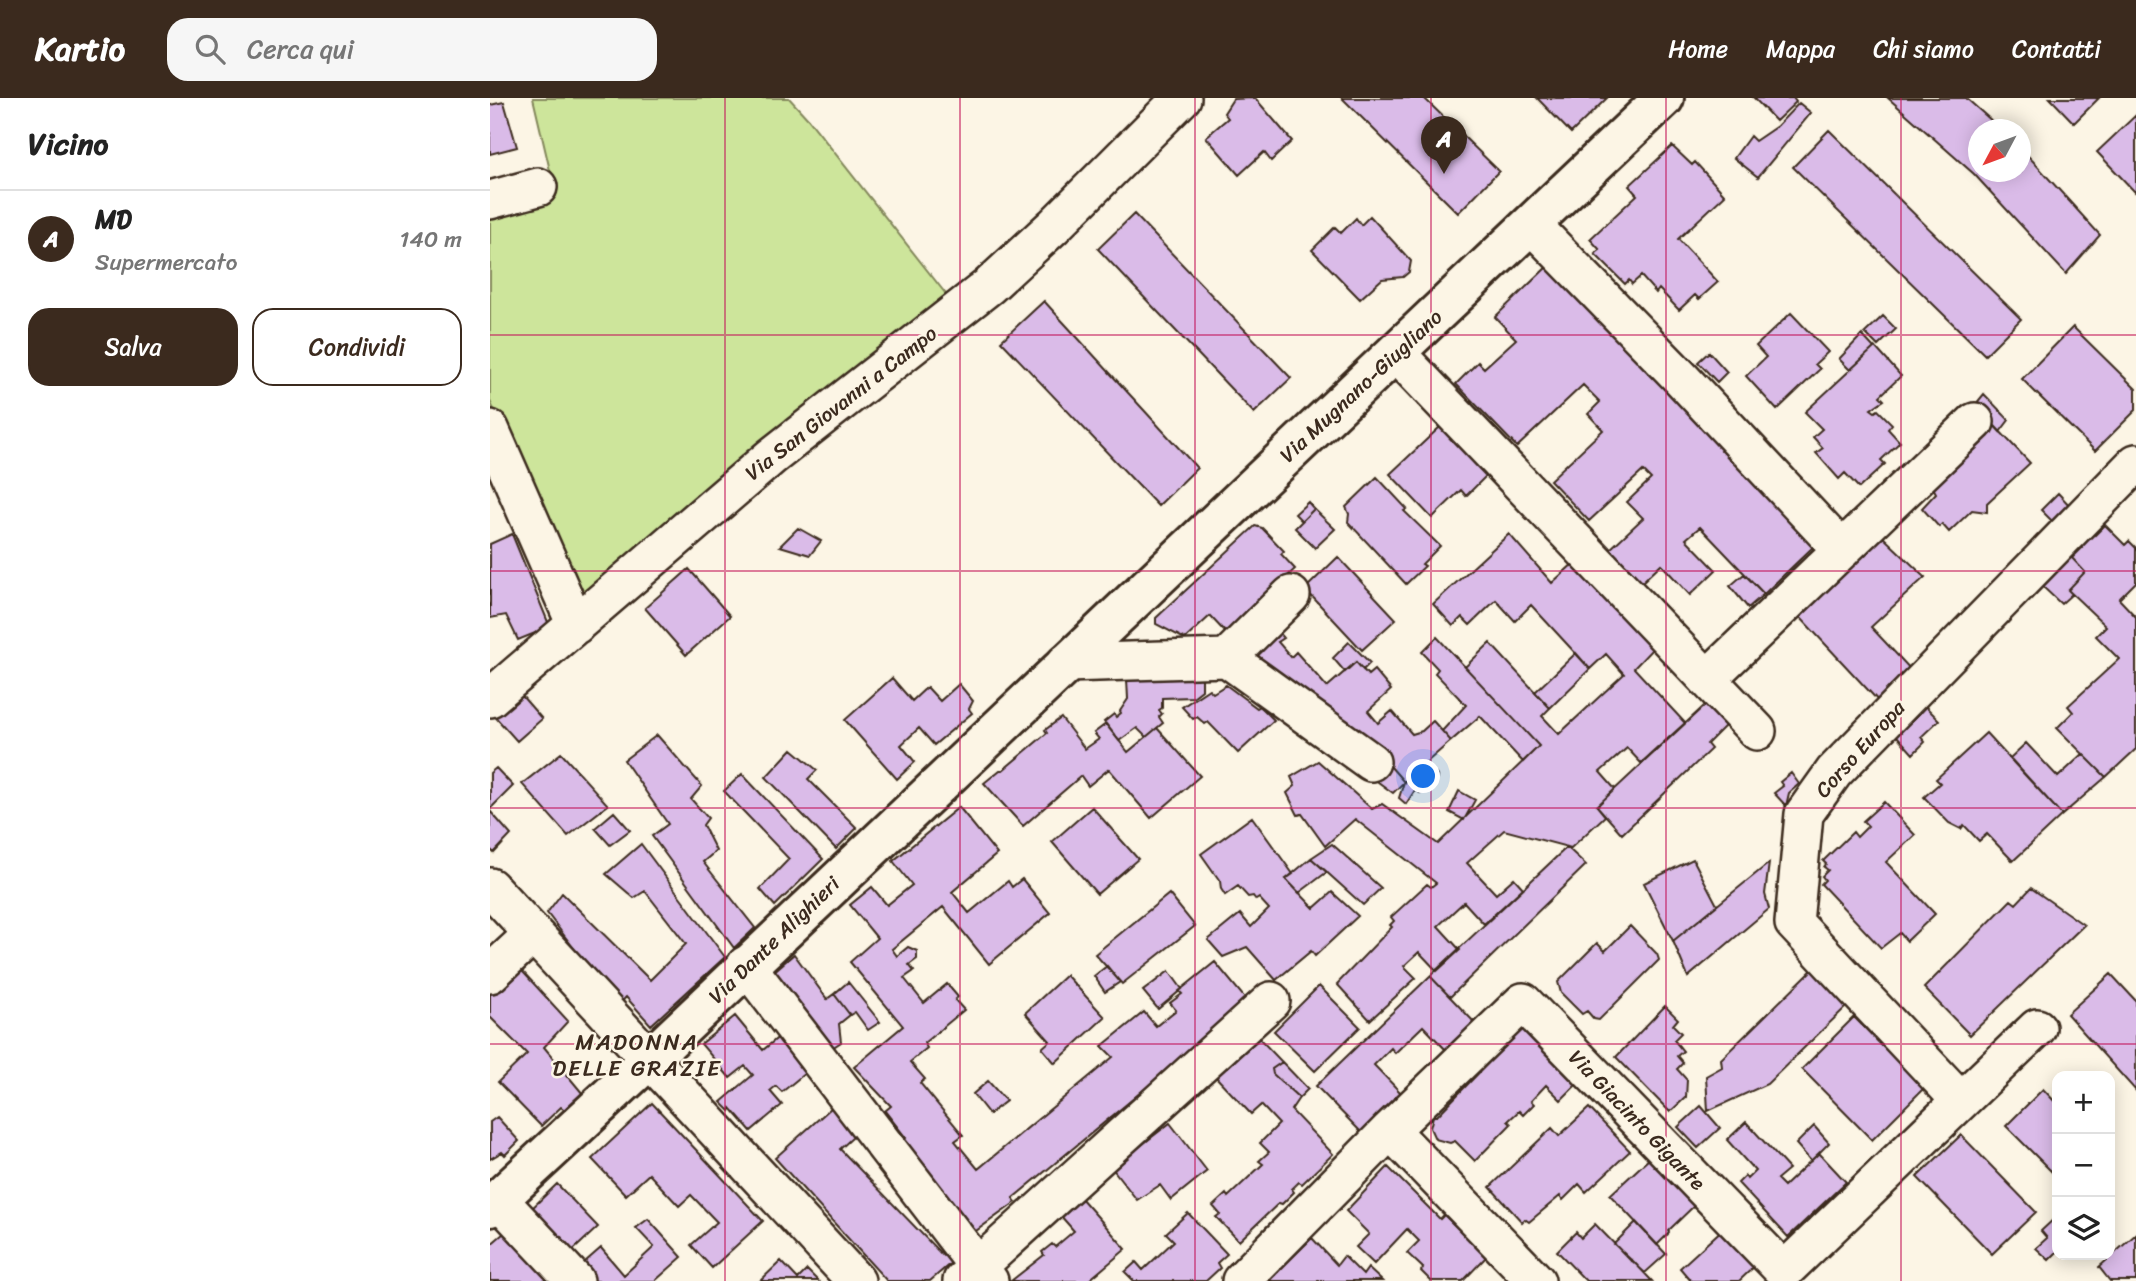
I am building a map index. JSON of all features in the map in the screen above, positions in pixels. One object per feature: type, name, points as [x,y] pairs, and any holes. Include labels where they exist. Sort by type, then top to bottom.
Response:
[{"type":"main road","name":"Via Mugnano-Giugliano","points":[[1062,668],[1664,98]]},
{"type":"main road","name":"Via Dante Alighieri","points":[[493,1203],[649,1060],[746,965],[1062,668]]},
{"type":"street","name":"Via San Giovanni a Campo","points":[[490,698],[771,457],[989,286],[1054,226],[1182,98]]},
{"type":"street","points":[[490,200],[538,187]]},
{"type":"street","points":[[1531,224],[1681,378],[1842,550]]},
{"type":"street","points":[[1395,353],[1757,731]]},
{"type":"street","points":[[1706,679],[1975,422]]},
{"type":"street","points":[[490,429],[576,625]]},
{"type":"street","name":"Corso Europa","points":[[1961,1101],[1794,923],[1804,814],[1833,772],[2136,463]]},
{"type":"street","points":[[1227,658],[1291,595]]},
{"type":"street","points":[[1062,668],[1227,658],[1371,762]]},
{"type":"street","points":[[490,887],[856,1281]]},
{"type":"street","points":[[490,974],[533,934]]},
{"type":"street","points":[[746,965],[976,1276],[1271,1001]]},
{"type":"street","name":"Via Giacinto Gigante","points":[[1241,1281],[1390,1130],[1523,1002],[1784,1271],[2037,1028]]},
{"type":"street","points":[[1390,1130],[1536,1281]]},
{"type":"street","points":[[493,1203],[575,1281]]},
{"type":"green space","points":[[533,98],[789,98],[949,298],[739,461],[579,598],[490,401],[490,214],[556,196]]},
{"type":"building","points":[[1255,98],[1292,141],[1271,161],[1264,152],[1239,175],[1206,137],[1228,118],[1224,113],[1233,99]]},
{"type":"building","points":[[1342,98],[1424,98],[1499,171],[1458,213]]},
{"type":"building","points":[[1537,98],[1607,98],[1571,133]]},
{"type":"building","points":[[1754,98],[1793,98],[1796,102],[1776,121]]},
{"type":"building","points":[[1888,98],[1966,98],[1990,119],[1968,119],[1968,169]]},
{"type":"building","points":[[2050,98],[2099,98],[2074,123]]},
{"type":"building","points":[[504,102],[517,147],[490,154],[490,105]]},
{"type":"building","points":[[1799,103],[1811,113],[1758,177],[1734,158],[1750,136],[1755,141],[1777,126]]},
{"type":"building","points":[[2136,115],[2136,191],[2135,192],[2097,152]]},
{"type":"building","points":[[1829,130],[2021,319],[1985,355],[1793,167]]},
{"type":"building","points":[[1672,146],[1692,165],[1695,162],[1725,195],[1678,239],[1718,282],[1699,299],[1695,295],[1679,310],[1659,289],[1656,293],[1641,276],[1632,284],[1629,280],[1625,284],[1595,254],[1600,250],[1590,239],[1637,195],[1629,186]]},
{"type":"building","points":[[2031,159],[2100,235],[2066,274],[1981,182],[2031,182]]},
{"type":"building","points":[[1134,214],[1291,378],[1254,413],[1098,249]]},
{"type":"building","points":[[1370,216],[1411,261],[1409,272],[1403,277],[1382,279],[1360,299],[1312,250],[1335,227],[1341,233],[1356,218],[1361,225]]},
{"type":"building","points":[[1551,263],[1803,527],[1799,531],[1813,547],[1764,594],[1700,527],[1686,539],[1716,570],[1690,595],[1661,564],[1641,583],[1609,550],[1643,518],[1627,502],[1651,479],[1643,471],[1589,521],[1550,480],[1603,430],[1588,414],[1600,402],[1583,385],[1517,447],[1456,384],[1478,362],[1484,368],[1516,339],[1495,317]]},
{"type":"building","points":[[1044,301],[1197,468],[1158,506],[1001,341]]},
{"type":"building","points":[[1791,313],[1828,352],[1815,364],[1820,369],[1777,410],[1746,376],[1766,357],[1756,346]]},
{"type":"building","points":[[1883,316],[1896,329],[1878,346],[1865,333]]},
{"type":"building","points":[[2073,327],[2136,389],[2136,410],[2095,451],[2022,379]]},
{"type":"building","points":[[1862,335],[1874,348],[1850,370],[1839,359]]},
{"type":"building","points":[[1875,347],[1901,376],[1880,396],[1884,400],[1871,409],[1875,412],[1878,410],[1892,424],[1888,429],[1900,442],[1881,460],[1885,464],[1859,488],[1845,473],[1839,479],[1816,453],[1823,448],[1813,437],[1822,429],[1805,412]]},
{"type":"building","points":[[1709,352],[1727,372],[1717,382],[1698,362]]},
{"type":"building","points":[[1984,394],[2009,420],[2000,432],[1975,405]]},
{"type":"building","points":[[1441,426],[1487,475],[1466,496],[1461,490],[1432,518],[1390,474]]},
{"type":"building","points":[[1995,426],[2030,463],[1987,503],[1987,512],[1972,510],[1949,532],[1942,524],[1939,527],[1922,508],[1936,493],[1930,482]]},
{"type":"building","points":[[1377,477],[1407,509],[1404,511],[1440,546],[1422,564],[1425,566],[1406,584],[1348,522],[1346,507]]},
{"type":"building","points":[[2058,493],[2072,508],[2056,525],[2041,510]]},
{"type":"building","points":[[1308,502],[1314,509],[1302,521],[1295,514]]},
{"type":"building","points":[[1314,509],[1335,529],[1315,548],[1295,528]]},
{"type":"building","points":[[2105,525],[2125,545],[2129,541],[2136,548],[2136,582],[2119,599],[2136,617],[2136,749],[2106,777],[2057,728],[2073,712],[2068,706],[2119,659],[2096,636],[2106,626],[2068,590],[2085,572],[2072,558],[2092,532],[2095,535]]},
{"type":"building","points":[[1255,526],[1262,528],[1284,551],[1281,554],[1295,569],[1226,633],[1210,616],[1185,639],[1156,624],[1156,618]]},
{"type":"building","points":[[798,528],[821,541],[810,555],[780,546]]},
{"type":"building","points":[[512,534],[550,627],[518,640],[506,615],[490,618],[490,544]]},
{"type":"building","points":[[1509,534],[1552,583],[1575,562],[1654,647],[1634,668],[1685,723],[1641,763],[1627,748],[1600,772],[1615,789],[1597,806],[1605,816],[1571,848],[1504,830],[1467,863],[1496,894],[1514,878],[1523,888],[1484,924],[1464,902],[1438,926],[1460,950],[1437,971],[1419,952],[1404,966],[1416,978],[1370,1020],[1337,984],[1392,927],[1390,925],[1394,921],[1391,917],[1427,884],[1431,887],[1436,883],[1355,819],[1325,846],[1302,814],[1298,815],[1287,793],[1295,786],[1291,777],[1318,761],[1372,809],[1382,804],[1438,844],[1539,746],[1465,667],[1490,643],[1550,708],[1542,716],[1559,734],[1624,674],[1606,654],[1590,669],[1531,605],[1515,621],[1496,600],[1470,625],[1462,617],[1453,626],[1433,604]]},
{"type":"building","points":[[1882,536],[1925,577],[1871,627],[1914,673],[1882,705],[1800,617]]},
{"type":"building","points":[[2080,545],[2082,548],[2072,558],[2085,572],[2068,590],[2072,594],[2061,604],[2042,586]]},
{"type":"building","points":[[1338,557],[1396,619],[1362,650],[1305,589]]},
{"type":"building","points":[[689,569],[730,616],[686,655],[645,608]]},
{"type":"building","points":[[1744,574],[1764,594],[1748,608],[1730,586]]},
{"type":"building","points":[[1266,617],[1284,638],[1278,642],[1291,657],[1296,652],[1327,687],[1356,662],[1368,675],[1374,670],[1391,690],[1368,711],[1378,723],[1392,711],[1412,734],[1422,731],[1433,721],[1451,741],[1404,782],[1364,736],[1309,706],[1282,675],[1276,680],[1241,639]]},
{"type":"building","points":[[1437,637],[1539,746],[1523,762],[1480,716],[1451,741],[1442,731],[1466,705],[1435,673],[1438,669],[1422,652]]},
{"type":"building","points":[[1349,642],[1370,663],[1363,670],[1356,662],[1345,672],[1333,658]]},
{"type":"building","points":[[1576,653],[1590,669],[1550,708],[1535,692]]},
{"type":"building","points":[[1202,672],[1202,690],[1193,697],[1162,698],[1162,708],[1159,710],[1162,714],[1159,717],[1163,723],[1146,737],[1137,728],[1119,741],[1104,722],[1114,714],[1116,717],[1121,713],[1128,699],[1127,679],[1160,679],[1160,674]]},
{"type":"building","points":[[892,678],[912,701],[927,687],[940,701],[959,684],[973,701],[969,709],[972,713],[934,745],[919,728],[901,745],[915,762],[897,779],[845,720]]},
{"type":"building","points":[[1226,685],[1257,708],[1260,706],[1274,720],[1238,753],[1208,722],[1205,724],[1197,717],[1193,719],[1182,707],[1209,689],[1213,693]]},
{"type":"building","points":[[515,688],[542,719],[517,741],[490,711]]},
{"type":"building","points":[[1705,705],[1726,725],[1707,744],[1711,749],[1622,834],[1597,806]]},
{"type":"building","points":[[1924,705],[1939,720],[1921,737],[1925,742],[1913,754],[1896,735]]},
{"type":"building","points":[[1061,718],[1085,749],[1099,739],[1094,733],[1106,724],[1128,752],[1157,728],[1200,776],[1151,818],[1109,769],[1088,786],[1081,776],[1023,826],[984,783],[1047,733],[1045,730]]},
{"type":"building","points":[[1986,733],[2062,815],[2013,861],[1987,834],[1979,841],[1964,825],[1961,829],[1949,823],[1924,797],[1940,783],[1936,779]]},
{"type":"building","points":[[657,735],[702,786],[691,799],[708,818],[703,825],[716,851],[703,862],[755,928],[734,948],[652,836],[668,824],[624,760]]},
{"type":"building","points":[[2026,743],[2058,777],[2083,754],[2106,777],[2062,815],[2010,758]]},
{"type":"building","points":[[792,749],[817,770],[808,779],[857,828],[836,849],[766,777]]},
{"type":"building","points":[[561,753],[608,805],[568,836],[522,784]]},
{"type":"building","points":[[1384,759],[1404,782],[1393,793],[1370,776]]},
{"type":"building","points":[[1426,763],[1438,777],[1420,793],[1415,790],[1406,804],[1399,798],[1404,782]]},
{"type":"building","points":[[496,768],[513,786],[490,809],[490,773]]},
{"type":"building","points":[[1791,773],[1799,784],[1789,793],[1786,806],[1774,793],[1783,786],[1780,782]]},
{"type":"building","points":[[742,774],[823,859],[775,906],[760,889],[789,859],[724,791]]},
{"type":"building","points":[[1459,791],[1475,800],[1464,820],[1449,812]]},
{"type":"building","points":[[1884,802],[1915,835],[1886,862],[1935,914],[1907,941],[1900,933],[1881,948],[1821,884],[1825,880],[1822,876],[1828,870],[1823,861],[1853,832],[1857,837],[1868,826],[1863,821]]},
{"type":"building","points":[[959,807],[997,854],[952,892],[969,913],[1008,881],[1012,887],[1022,879],[1050,913],[989,964],[943,907],[892,949],[897,956],[908,947],[917,951],[917,959],[909,965],[914,971],[904,978],[924,1003],[947,984],[964,1010],[924,1043],[927,1048],[910,1062],[925,1079],[920,1083],[963,1135],[955,1141],[978,1169],[1113,1057],[1102,1046],[1144,1012],[1156,1026],[1176,1010],[1170,1003],[1182,994],[1179,991],[1215,962],[1249,1003],[1013,1198],[1016,1202],[973,1233],[903,1141],[906,1138],[885,1111],[891,1106],[854,1067],[903,1026],[850,962],[877,938],[850,905],[872,887],[887,905],[912,885],[893,861]]},
{"type":"building","points":[[1092,807],[1138,859],[1097,894],[1052,842]]},
{"type":"building","points":[[490,811],[511,835],[494,853],[490,849]]},
{"type":"building","points":[[614,812],[630,830],[610,845],[595,828]]},
{"type":"building","points":[[1252,817],[1293,874],[1286,879],[1314,908],[1332,892],[1358,916],[1315,956],[1311,951],[1276,980],[1247,947],[1223,957],[1208,940],[1240,914],[1251,927],[1269,909],[1259,898],[1256,900],[1253,896],[1248,897],[1238,886],[1225,895],[1220,881],[1201,854]]},
{"type":"building","points":[[641,844],[725,957],[651,1025],[626,997],[618,1006],[547,913],[562,893],[650,980],[686,944],[645,891],[634,898],[606,874]]},
{"type":"building","points":[[1332,844],[1381,888],[1363,905],[1311,858]]},
{"type":"building","points":[[1567,847],[1586,865],[1450,997],[1430,976]]},
{"type":"building","points":[[1311,858],[1327,872],[1299,893],[1286,879]]},
{"type":"building","points":[[1693,859],[1717,905],[1673,941],[1644,883]]},
{"type":"building","points":[[1769,863],[1765,894],[1769,909],[1688,977],[1673,941]]},
{"type":"building","points":[[2031,888],[2084,925],[1970,1035],[1924,988],[2011,900],[2016,904]]},
{"type":"building","points":[[1169,894],[1195,926],[1122,984],[1095,954]]},
{"type":"building","points":[[1630,926],[1657,954],[1659,960],[1599,1020],[1594,1019],[1587,1011],[1582,1014],[1561,993],[1558,982],[1597,943],[1605,951]]},
{"type":"building","points":[[794,954],[827,999],[834,994],[850,1015],[839,1024],[841,1042],[820,1056],[764,980]]},
{"type":"building","points":[[513,961],[568,1021],[544,1047],[583,1094],[566,1111],[561,1107],[541,1126],[498,1082],[527,1054],[490,1017],[490,983]]},
{"type":"building","points":[[1107,966],[1120,982],[1105,992],[1094,976]]},
{"type":"building","points":[[1814,968],[1849,1004],[1767,1084],[1708,1111],[1706,1076],[1722,1067],[1721,1059]]},
{"type":"building","points":[[1169,971],[1182,989],[1158,1009],[1143,991]]},
{"type":"building","points":[[2111,974],[2136,1001],[2136,1091],[2067,1014]]},
{"type":"building","points":[[1066,975],[1105,1017],[1055,1063],[1042,1048],[1050,1041],[1025,1013]]},
{"type":"building","points":[[1430,976],[1476,1024],[1447,1051],[1423,1026],[1395,1053],[1391,1048],[1374,1065],[1403,1095],[1363,1134],[1316,1086]]},
{"type":"building","points":[[848,982],[880,1022],[868,1030],[855,1012],[850,1015],[834,994]]},
{"type":"building","points":[[1319,986],[1360,1027],[1315,1071],[1274,1031]]},
{"type":"building","points":[[1665,1006],[1678,1019],[1673,1025],[1681,1033],[1674,1040],[1683,1051],[1677,1056],[1683,1063],[1677,1069],[1687,1080],[1686,1097],[1670,1112],[1616,1057]]},
{"type":"building","points":[[735,1016],[763,1050],[787,1030],[816,1064],[782,1092],[776,1086],[770,1091],[782,1105],[751,1131],[731,1108],[730,1111],[721,1102],[753,1075],[745,1066],[730,1078],[701,1044]]},
{"type":"building","points":[[1854,1017],[1924,1088],[1872,1140],[1802,1069]]},
{"type":"building","points":[[1525,1025],[1582,1079],[1561,1100],[1546,1085],[1531,1101],[1534,1104],[1523,1115],[1519,1111],[1508,1121],[1511,1124],[1475,1161],[1455,1141],[1450,1143],[1435,1139],[1430,1128],[1433,1116],[1437,1116]]},
{"type":"building","points":[[1256,1035],[1282,1062],[1272,1069],[1273,1074],[1299,1098],[1291,1110],[1333,1154],[1302,1184],[1299,1182],[1292,1189],[1294,1192],[1282,1204],[1279,1203],[1239,1241],[1216,1217],[1220,1214],[1213,1206],[1226,1194],[1228,1197],[1263,1164],[1259,1161],[1269,1152],[1260,1143],[1279,1124],[1261,1105],[1251,1114],[1214,1075]]},
{"type":"building","points":[[1282,1062],[1308,1089],[1299,1098],[1273,1074],[1272,1069]]},
{"type":"building","points":[[988,1081],[1006,1101],[989,1114],[973,1094]]},
{"type":"building","points":[[2043,1089],[2052,1099],[2052,1172],[2006,1126]]},
{"type":"building","points":[[841,1099],[864,1127],[840,1149],[943,1256],[953,1248],[959,1256],[930,1281],[887,1281],[775,1158]]},
{"type":"building","points":[[652,1103],[763,1221],[712,1268],[691,1245],[717,1222],[691,1195],[679,1206],[649,1174],[626,1195],[592,1159]]},
{"type":"building","points":[[1701,1106],[1720,1128],[1698,1148],[1678,1127]]},
{"type":"building","points":[[1589,1108],[1630,1151],[1586,1192],[1579,1184],[1563,1200],[1560,1196],[1529,1222],[1525,1219],[1522,1222],[1490,1187],[1552,1128],[1559,1136]]},
{"type":"building","points":[[497,1117],[519,1141],[505,1155],[502,1152],[490,1159],[490,1122]]},
{"type":"building","points":[[1746,1122],[1789,1169],[1777,1179],[1784,1186],[1819,1153],[1846,1182],[1788,1237],[1738,1183],[1755,1171],[1727,1140]]},
{"type":"building","points":[[1170,1123],[1207,1171],[1171,1200],[1160,1185],[1137,1200],[1112,1168]]},
{"type":"building","points":[[1814,1126],[1829,1143],[1811,1161],[1796,1144]]},
{"type":"building","points":[[1961,1135],[2036,1212],[1992,1254],[1917,1177]]},
{"type":"building","points":[[1651,1157],[1696,1204],[1657,1245],[1610,1195]]},
{"type":"building","points":[[1388,1167],[1440,1219],[1444,1215],[1487,1256],[1463,1281],[1431,1281],[1421,1271],[1423,1268],[1407,1253],[1419,1241],[1407,1229],[1374,1264],[1356,1247],[1369,1234],[1346,1211]]},
{"type":"building","points":[[557,1184],[598,1227],[568,1255],[528,1212]]},
{"type":"building","points":[[1081,1198],[1126,1249],[1088,1281],[1011,1281],[1044,1255],[1042,1252],[1052,1244],[1055,1247],[1074,1231],[1060,1215]]},
{"type":"building","points":[[1188,1213],[1227,1254],[1217,1263],[1220,1268],[1206,1281],[1134,1281],[1125,1272],[1136,1262],[1143,1270],[1174,1241],[1166,1233]]},
{"type":"building","points":[[648,1219],[682,1257],[655,1281],[590,1281],[578,1268],[601,1248],[624,1275],[654,1247],[636,1228]]},
{"type":"building","points":[[2052,1221],[2052,1257],[2049,1260],[2036,1248],[2047,1238],[2041,1231]]},
{"type":"building","points":[[1636,1222],[1666,1254],[1645,1273],[1614,1244]]},
{"type":"building","points":[[1595,1224],[1652,1281],[1586,1281],[1557,1251],[1576,1232],[1581,1238]]},
{"type":"building","points":[[1725,1227],[1758,1263],[1739,1281],[1691,1281],[1680,1268]]},
{"type":"building","points":[[504,1233],[551,1281],[490,1281],[490,1245]]},
{"type":"building","points":[[2136,1234],[2136,1281],[2110,1281],[2099,1267],[2107,1260],[2115,1260],[2115,1253]]},
{"type":"building","points":[[1312,1238],[1337,1265],[1344,1256],[1363,1275],[1368,1268],[1382,1281],[1268,1281]]},
{"type":"building","points":[[781,1261],[798,1279],[807,1270],[818,1281],[760,1281]]},
{"type":"place","name":"MD","points":[[1444,174]]},
{"type":"district","name":"MADONNA DELLE GRAZIE","points":[[637,1055]]}]
